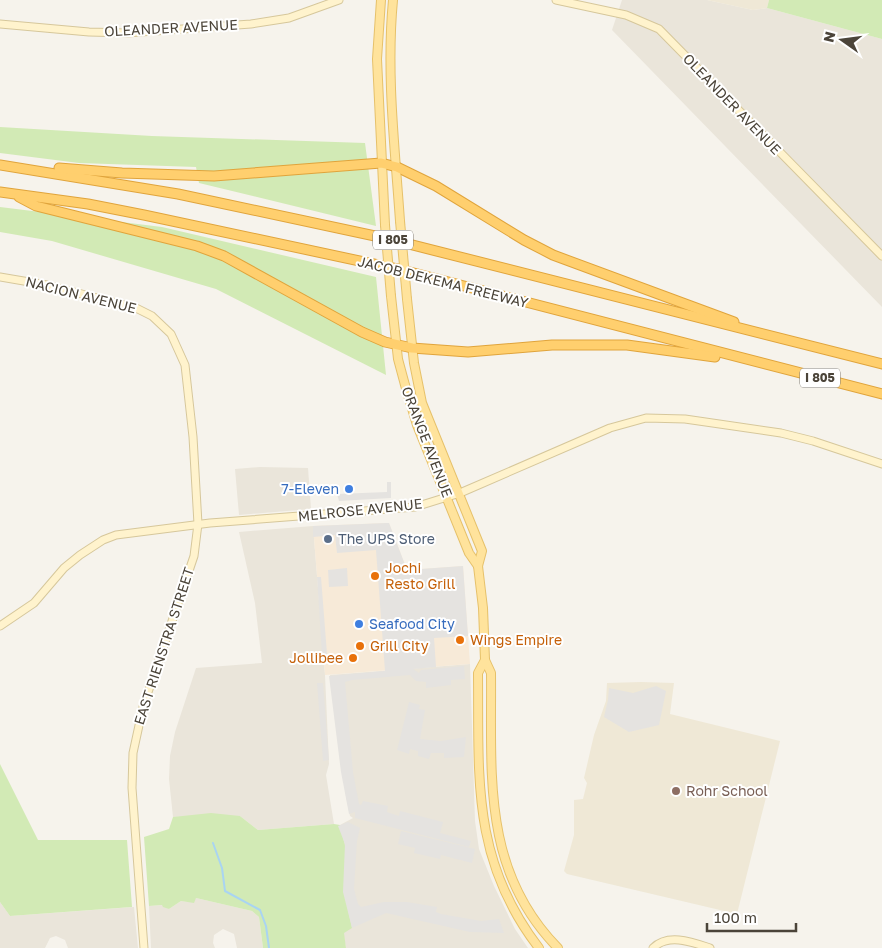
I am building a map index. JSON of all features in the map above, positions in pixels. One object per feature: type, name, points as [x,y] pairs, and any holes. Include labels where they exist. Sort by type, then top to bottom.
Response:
[{"type":"highway","points":[[0,164],[122,173],[214,176],[381,163],[397,167],[436,186],[524,240],[553,255],[781,340]]},
{"type":"highway","name":"JACOB DEKEMA FREEWAY","points":[[0,164],[178,194],[389,239],[781,340],[882,364]]},
{"type":"highway","name":"JACOB DEKEMA FREEWAY","points":[[0,192],[135,213],[402,270],[882,394]]},
{"type":"highway","points":[[12,193],[36,206],[197,246],[224,256],[362,332],[396,345],[468,352],[552,345],[627,345],[757,363]]},
{"type":"main road","name":"ORANGE AVENUE","points":[[381,0],[377,59],[381,163],[384,220],[396,345],[405,386],[418,426],[469,553],[478,566]]},
{"type":"main road","name":"ORANGE AVENUE","points":[[393,0],[390,51],[400,221],[412,348],[422,403],[482,551],[478,566],[485,660],[490,673],[492,799],[504,858],[512,879],[533,918],[558,948]]},
{"type":"main road","name":"ORANGE AVENUE","points":[[485,660],[478,673],[480,803],[492,861],[517,919],[539,948]]},
{"type":"main road","points":[[479,745],[491,744]]},
{"type":"street","name":"OLEANDER AVENUE","points":[[0,24],[89,32],[127,33],[251,24],[289,18],[339,0]]},
{"type":"street","name":"OLEANDER AVENUE","points":[[556,0],[626,15],[659,29],[882,256]]},
{"type":"street","name":"NACION AVENUE","points":[[0,277],[48,284],[136,308],[162,324],[178,345]]},
{"type":"street","name":"EAST RIENSTRA STREET","points":[[144,948],[132,788],[133,753],[143,707],[194,556],[198,524],[188,378],[178,345]]},
{"type":"street","name":"MELROSE AVENUE","points":[[0,626],[34,603],[64,568],[103,540],[130,532],[198,524],[415,507],[460,493],[610,428],[646,418],[685,419],[781,433],[882,464]]},
{"type":"street","points":[[653,948],[658,943],[675,940],[710,948]]},
{"type":"shaded area","points":[[622,0],[707,0],[753,10],[767,8],[882,39],[882,307],[612,30]]},
{"type":"shaded area","points":[[707,0],[769,0],[767,8],[753,10]]},
{"type":"shaded area","points":[[260,467],[308,468],[311,509],[239,515],[235,469]]},
{"type":"shaded area","points":[[387,482],[391,482],[391,498],[339,501],[337,494],[387,492]]},
{"type":"shaded area","points":[[389,523],[407,570],[463,566],[470,664],[325,675],[313,526]]},
{"type":"shaded area","points":[[389,523],[407,570],[463,566],[468,636],[434,638],[436,667],[413,669],[419,673],[421,670],[464,666],[465,679],[451,680],[451,685],[426,688],[426,682],[416,681],[410,675],[345,682],[353,772],[359,804],[361,805],[363,801],[388,806],[387,812],[399,816],[400,811],[443,822],[440,833],[471,841],[469,847],[355,818],[355,812],[349,814],[341,772],[329,676],[385,671],[376,550],[337,553],[335,535],[313,537],[313,526]]},
{"type":"shaded area","points":[[313,526],[325,675],[329,764],[326,775],[334,824],[258,830],[240,816],[173,817],[169,779],[170,756],[175,732],[196,668],[262,663],[255,603],[239,532]]},
{"type":"shaded area","points":[[347,568],[348,586],[329,587],[328,570]]},
{"type":"shaded area","points":[[317,577],[321,577],[327,654],[322,655]]},
{"type":"shaded area","points":[[470,664],[475,821],[479,849],[494,886],[515,929],[528,948],[346,948],[340,825],[353,818],[350,816],[346,796],[330,675]]},
{"type":"shaded area","points":[[317,683],[323,683],[329,760],[323,761]]},
{"type":"shaded area","name":"Rohr School","points":[[607,683],[674,683],[670,714],[780,741],[737,914],[567,874],[564,871],[574,835],[574,800],[583,799],[587,783],[584,778],[594,735],[606,701]]},
{"type":"shaded area","points":[[656,686],[666,691],[659,725],[629,732],[604,717],[609,688],[633,693]]},
{"type":"shaded area","points":[[409,702],[420,705],[419,709],[425,710],[420,739],[441,741],[466,737],[464,757],[444,758],[444,753],[431,753],[429,759],[418,756],[418,751],[410,749],[409,754],[397,750]]},
{"type":"shaded area","points":[[348,822],[360,828],[357,841],[354,889],[358,904],[361,907],[384,902],[407,902],[437,907],[436,912],[441,914],[481,921],[499,919],[504,933],[470,932],[386,913],[352,928],[343,892],[345,844],[338,826]]},
{"type":"shaded area","points":[[401,831],[475,849],[472,863],[441,855],[440,859],[414,853],[415,848],[398,844]]},
{"type":"shaded area","points":[[196,898],[252,911],[259,917],[263,948],[237,948],[234,934],[223,929],[214,935],[213,943],[215,948],[151,948],[149,906],[163,905],[169,909],[181,901],[191,902]]},
{"type":"shaded area","points":[[0,902],[10,916],[134,907],[138,948],[68,948],[65,940],[56,936],[50,938],[45,948],[0,948]]},
{"type":"green space","points":[[769,0],[882,0],[882,39],[767,8]]},
{"type":"green space","points":[[0,127],[152,136],[365,143],[376,226],[199,183],[196,167],[79,163],[0,153]]},
{"type":"green space","points":[[0,207],[162,227],[376,277],[386,375],[216,289],[52,241],[0,232]]},
{"type":"green space","points":[[0,764],[38,840],[127,840],[132,907],[10,916],[0,902]]},
{"type":"green space","points":[[211,813],[240,816],[258,830],[340,825],[346,850],[344,891],[352,928],[344,933],[346,948],[263,948],[259,917],[252,911],[196,898],[194,903],[181,901],[169,909],[162,905],[149,906],[144,837],[169,829],[173,817]]},
{"type":"waterway","points":[[213,843],[222,868],[225,891],[260,910],[266,926],[269,948]]},
{"type":"place","name":"7-Eleven","points":[[349,489]]},
{"type":"place","name":"The UPS Store","points":[[328,539]]},
{"type":"place","name":"Jochi Resto Grill","points":[[375,576]]},
{"type":"place","name":"Seafood City","points":[[359,624]]},
{"type":"place","name":"Wings Empire","points":[[460,640]]},
{"type":"place","name":"Grill City","points":[[360,646]]},
{"type":"place","name":"Jollibee","points":[[353,658]]},
{"type":"place","name":"Rohr School","points":[[676,791]]}]
